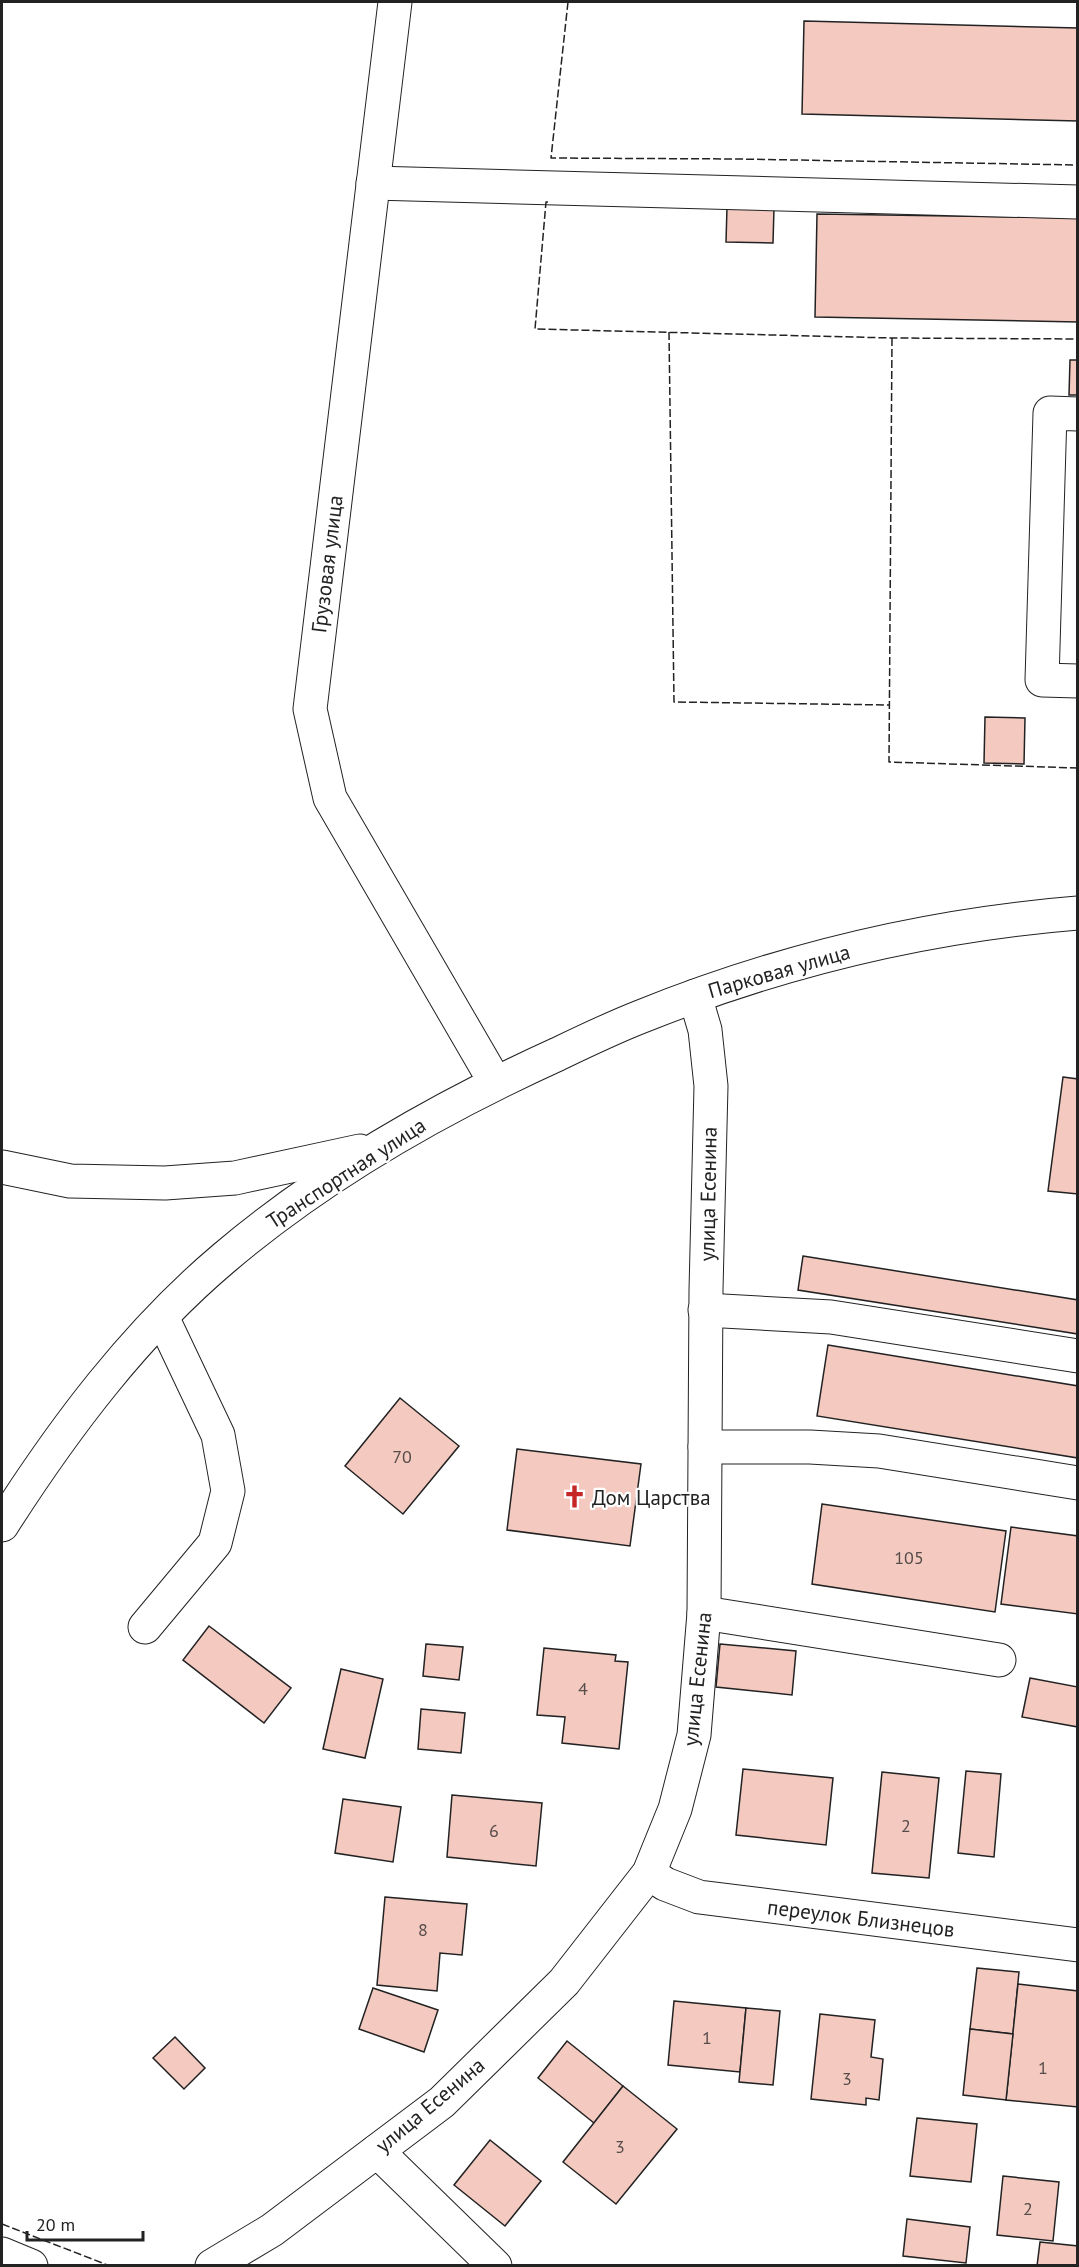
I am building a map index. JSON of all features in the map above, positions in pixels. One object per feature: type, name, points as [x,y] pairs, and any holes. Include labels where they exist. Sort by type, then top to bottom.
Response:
[{"type":"street","name":"Грузовая улица","points":[[395,2],[310,709],[330,798],[495,1083]]},
{"type":"street","points":[[373,183],[1077,202]]},
{"type":"street","points":[[1077,414],[1050,413],[1042,681],[1077,681]]},
{"type":"street","name":"Парковая улица","points":[[495,1083],[639,1017],[694,996],[819,956],[935,932],[1030,917],[1077,913]]},
{"type":"street","name":"улица Есенина","points":[[212,2265],[272,2230],[442,2102],[564,1982],[649,1873],[675,1809],[694,1735],[704,1613],[705,1310],[711,1086],[705,1030],[694,996]]},
{"type":"street","name":"Транспортная улица","points":[[2,1525],[26,1487],[92,1396],[162,1317],[222,1260],[292,1204],[376,1148],[495,1083]]},
{"type":"street","points":[[2,1167],[70,1181],[165,1183],[234,1178],[376,1148]]},
{"type":"street","points":[[705,1310],[831,1317],[1077,1356]]},
{"type":"street","points":[[145,1627],[215,1543],[228,1491],[218,1435],[162,1317]]},
{"type":"street","points":[[705,1447],[810,1447],[879,1450],[1077,1483]]},
{"type":"street","points":[[704,1613],[999,1660]]},
{"type":"street","name":"переулок Близнецов","points":[[649,1873],[665,1884],[699,1897],[1077,1945]]},
{"type":"street","points":[[377,2151],[495,2265]]},
{"type":"street","points":[[2,2254],[31,2265]]},
{"type":"building","points":[[804,21],[1078,28],[1078,121],[802,114]]},
{"type":"building","points":[[727,207],[774,208],[773,243],[726,242]]},
{"type":"building","points":[[817,214],[1078,218],[1078,322],[815,317]]},
{"type":"building","points":[[1070,360],[1078,360],[1078,395],[1069,395]]},
{"type":"building","points":[[985,717],[1025,718],[1024,764],[984,763]]},
{"type":"building","points":[[1063,1077],[1078,1079],[1078,1194],[1048,1191]]},
{"type":"building","points":[[803,1256],[1078,1300],[1078,1334],[798,1290]]},
{"type":"building","points":[[828,1345],[1078,1386],[1078,1458],[817,1416]]},
{"type":"building","points":[[400,1398],[459,1446],[403,1514],[345,1466]]},
{"type":"building","name":"Дом Царства","points":[[517,1449],[641,1464],[630,1546],[507,1530]]},
{"type":"building","points":[[822,1504],[1006,1531],[995,1612],[812,1584]]},
{"type":"building","points":[[1011,1527],[1078,1536],[1078,1614],[1001,1604]]},
{"type":"building","points":[[209,1626],[291,1688],[264,1723],[183,1660]]},
{"type":"building","points":[[426,1644],[463,1647],[459,1680],[423,1676]]},
{"type":"building","points":[[720,1644],[796,1651],[792,1695],[716,1687]]},
{"type":"building","points":[[544,1648],[616,1655],[615,1661],[628,1662],[619,1749],[562,1743],[565,1717],[537,1715]]},
{"type":"building","points":[[341,1669],[383,1679],[365,1758],[323,1749]]},
{"type":"building","points":[[1030,1678],[1078,1687],[1078,1727],[1022,1717]]},
{"type":"building","points":[[421,1709],[465,1713],[461,1753],[418,1749]]},
{"type":"building","points":[[743,1769],[833,1778],[826,1845],[736,1835]]},
{"type":"building","points":[[966,1771],[1001,1774],[994,1857],[958,1853]]},
{"type":"building","points":[[882,1772],[939,1778],[929,1878],[872,1873]]},
{"type":"building","points":[[452,1795],[542,1803],[536,1866],[447,1857]]},
{"type":"building","points":[[343,1799],[401,1807],[393,1862],[335,1853]]},
{"type":"building","points":[[385,1897],[467,1904],[462,1955],[440,1953],[437,1991],[377,1985]]},
{"type":"building","points":[[977,1968],[1019,1972],[1013,2034],[970,2029]]},
{"type":"building","points":[[1018,1984],[1078,1991],[1078,2107],[1006,2100]]},
{"type":"building","points":[[373,1988],[438,2010],[424,2052],[359,2029]]},
{"type":"building","points":[[674,2001],[746,2008],[740,2072],[668,2065]]},
{"type":"building","points":[[746,2008],[780,2011],[773,2085],[739,2082]]},
{"type":"building","points":[[820,2014],[875,2020],[871,2057],[883,2059],[879,2100],[866,2098],[866,2105],[811,2099]]},
{"type":"building","points":[[970,2029],[1013,2034],[1006,2100],[963,2095]]},
{"type":"building","points":[[175,2037],[205,2068],[184,2089],[153,2058]]},
{"type":"building","points":[[567,2041],[623,2086],[594,2123],[538,2078]]},
{"type":"building","points":[[623,2086],[677,2129],[616,2204],[563,2162]]},
{"type":"building","points":[[917,2118],[977,2124],[971,2182],[910,2176]]},
{"type":"building","points":[[490,2140],[541,2181],[505,2226],[454,2185]]},
{"type":"building","points":[[1003,2176],[1059,2182],[1053,2241],[997,2235]]},
{"type":"building","points":[[907,2219],[970,2227],[966,2263],[903,2256]]},
{"type":"building","points":[[1040,2242],[1078,2246],[1078,2266],[1037,2266]]},
{"type":"fence","points":[[568,2],[551,158],[1078,165]]},
{"type":"fence","points":[[548,202],[546,202],[535,329],[892,338],[1078,339]]},
{"type":"fence","points":[[669,332],[674,702],[890,705]]},
{"type":"fence","points":[[892,338],[889,762],[1078,768]]},
{"type":"fence","points":[[2,2224],[110,2266]]},
{"type":"place","name":"Дом Царства","points":[[574,1497]]}]
